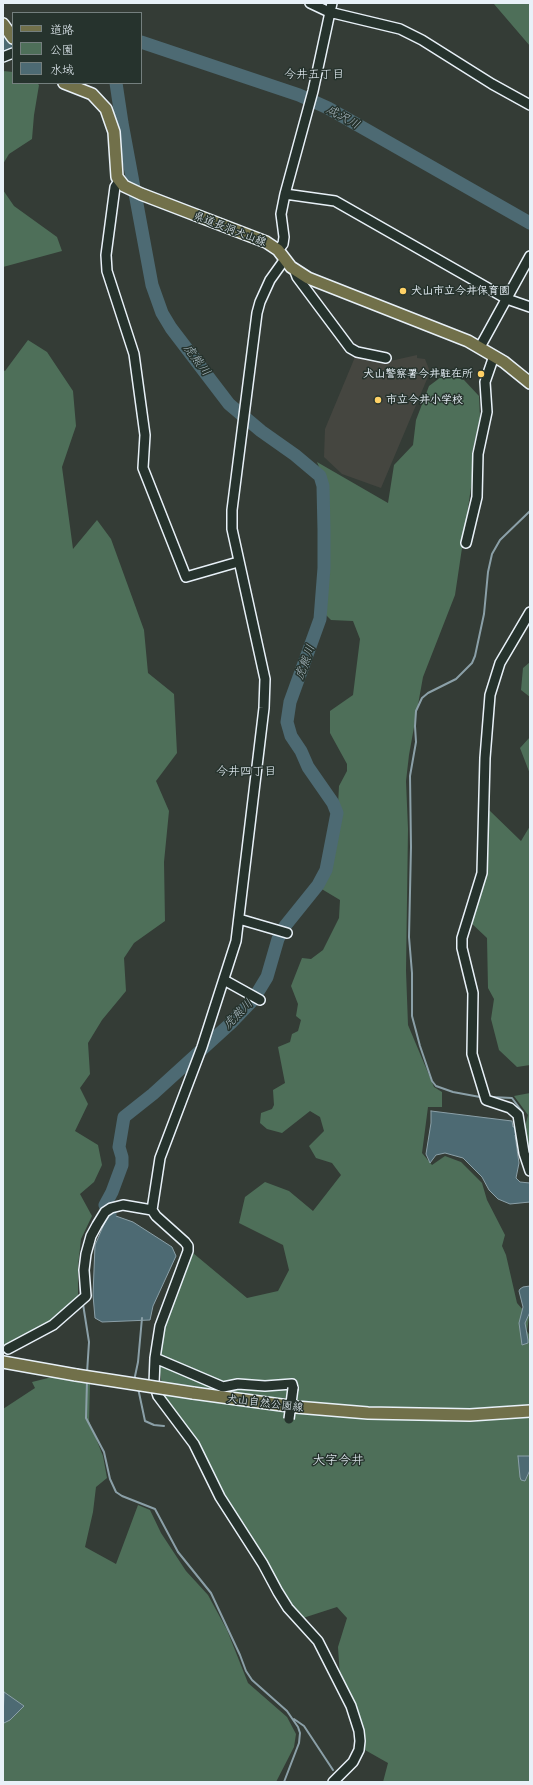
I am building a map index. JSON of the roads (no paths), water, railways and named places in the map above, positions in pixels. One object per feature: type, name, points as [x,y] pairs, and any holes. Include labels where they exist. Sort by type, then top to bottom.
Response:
[{"type":"main road","points":[[3,24],[9,35]]},
{"type":"main road","points":[[67,84],[92,94],[106,109],[114,132],[116,172],[119,181]]},
{"type":"main road","name":"県道長洞犬山線","points":[[119,181],[136,192],[266,242],[282,254],[294,269],[325,285],[454,334],[480,346],[530,383]]},
{"type":"main road","name":"犬山自然公園線","points":[[3,1362],[193,1393],[296,1407],[368,1413],[470,1415],[530,1411]]},
{"type":"street","points":[[310,3],[331,7],[400,29],[422,40],[492,84],[530,105]]},
{"type":"street","points":[[331,7],[313,91],[285,194],[282,214],[284,237],[282,254],[260,302],[232,510],[232,529],[238,562],[265,679],[264,708],[236,941],[201,1051],[160,1158],[152,1210],[156,1216],[188,1246],[188,1251],[160,1326],[154,1384],[158,1396],[194,1444],[220,1497],[263,1564],[288,1608],[318,1641],[351,1706],[359,1731],[359,1750],[353,1762],[333,1782]]},
{"type":"street","points":[[119,181],[116,186],[106,256],[107,270],[134,354],[145,435],[143,468],[186,577],[238,562]]},
{"type":"street","points":[[285,194],[335,201],[507,299],[530,307]]},
{"type":"street","points":[[480,346],[530,256]]},
{"type":"street","points":[[294,269],[297,277],[350,348],[356,352],[386,358]]},
{"type":"street","points":[[466,543],[477,497],[478,454],[487,412],[485,382],[494,356]]},
{"type":"street","points":[[530,612],[500,663],[490,695],[485,758],[482,873],[464,926],[462,943],[473,992],[472,1054],[486,1100],[510,1108],[518,1115],[524,1152],[530,1172]]},
{"type":"street","points":[[239,918],[287,933]]},
{"type":"street","points":[[224,980],[260,1000]]},
{"type":"street","points":[[8,1349],[53,1326],[86,1296],[84,1270],[86,1254],[91,1236],[108,1210],[123,1205],[152,1210]]},
{"type":"street","points":[[156,1358],[224,1387],[238,1384],[265,1386],[292,1384],[288,1419]]},
{"type":"water","points":[[431,1111],[512,1121],[513,1127],[519,1126],[519,1134],[515,1135],[519,1163],[516,1178],[520,1182],[530,1183],[530,1202],[510,1204],[498,1199],[489,1190],[482,1177],[463,1158],[445,1153],[436,1155],[430,1163],[426,1154],[431,1123]]},
{"type":"water","points":[[112,1212],[113,1215],[133,1222],[172,1247],[176,1256],[153,1306],[150,1320],[102,1322],[95,1318],[93,1295],[95,1245],[108,1215]]},
{"type":"water","points":[[530,1286],[530,1312],[525,1323],[528,1343],[522,1345],[519,1323],[523,1307],[519,1291],[523,1287]]},
{"type":"water","points":[[518,1456],[530,1456],[530,1470],[525,1481],[521,1480],[520,1477]]},
{"type":"water","points":[[4,1692],[24,1706],[10,1720],[4,1723],[3,1721]]},
{"type":"waterway","name":"成沢川","points":[[3,45],[12,42]]},
{"type":"waterway","name":"成沢川","points":[[142,42],[299,95],[328,108],[530,223]]},
{"type":"waterway","name":"虎熊川","points":[[110,1214],[105,1205],[112,1192],[122,1165],[122,1157],[119,1147],[124,1117],[153,1094],[231,1023],[253,1000],[267,977],[278,939],[285,926],[318,885],[326,870],[337,813],[333,803],[308,767],[301,751],[291,736],[287,722],[290,702],[320,619],[324,568],[323,486],[320,476],[295,455],[261,431],[229,404],[171,328],[162,313],[152,285],[116,84]]},
{"type":"waterway","points":[[480,1097],[453,1092],[436,1086],[432,1081],[412,1016],[412,973],[409,937],[411,847],[410,776],[416,742],[416,711],[422,698],[428,693],[456,679],[472,663],[475,656],[484,614],[488,572],[492,554],[500,540],[530,511]]},
{"type":"waterway","points":[[491,1097],[512,1098],[523,1113]]},
{"type":"waterway","name":"虎熊川","points":[[101,1210],[105,1205]]},
{"type":"waterway","points":[[83,1250],[87,1237]]},
{"type":"waterway","points":[[80,1280],[81,1295]]},
{"type":"waterway","points":[[83,1304],[89,1342],[87,1373]]},
{"type":"waterway","points":[[134,1381],[138,1362],[142,1318]]},
{"type":"waterway","points":[[87,1381],[86,1418],[104,1452],[110,1479],[116,1492],[122,1496],[155,1509],[178,1552],[211,1593],[246,1671],[252,1680],[287,1711],[298,1727],[300,1733],[299,1743],[284,1782]]},
{"type":"waterway","points":[[138,1388],[145,1421],[154,1425],[164,1426]]},
{"type":"waterway","points":[[294,1719],[304,1726],[333,1770]]},
{"type":"place","name":"犬山市立今井保育園","points":[[403,291]]},
{"type":"place","name":"犬山警察署今井駐在所","points":[[481,374]]},
{"type":"place","name":"市立今井小学校","points":[[378,400]]},
{"type":"district","name":"今井五丁目","points":[[314,74]]},
{"type":"district","name":"今井四丁目","points":[[246,771]]},
{"type":"district","name":"大字今井","points":[[338,1460]]}]
